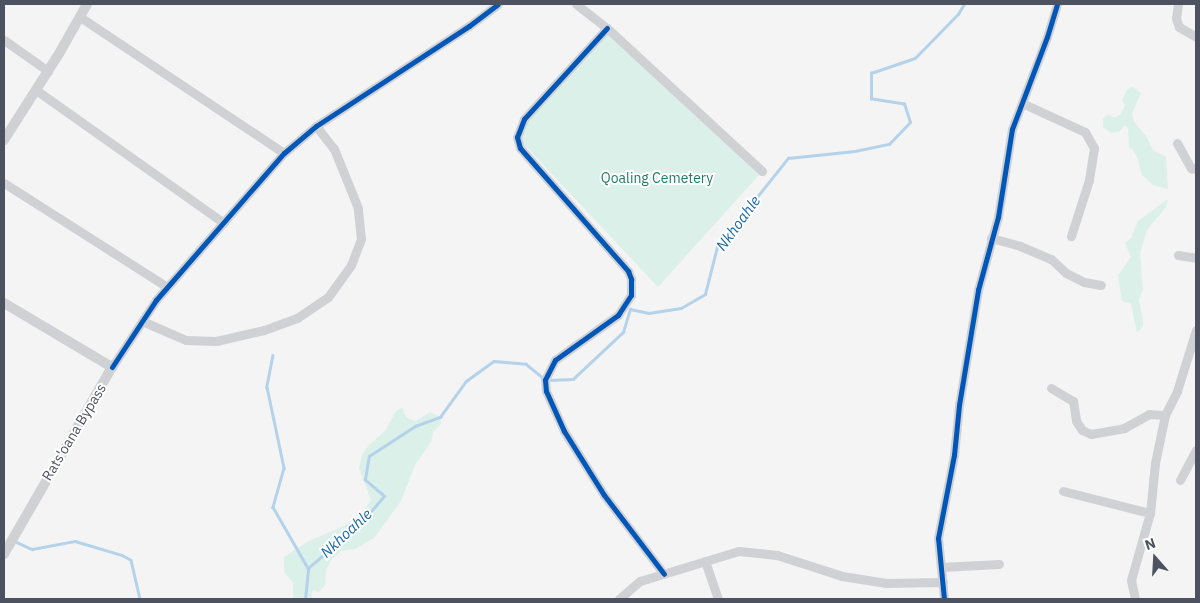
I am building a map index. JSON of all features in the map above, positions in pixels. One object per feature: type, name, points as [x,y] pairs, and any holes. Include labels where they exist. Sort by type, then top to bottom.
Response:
[{"type":"street","points":[[4,140],[48,71],[87,4]]},
{"type":"street","points":[[112,368],[142,321],[167,287],[284,152],[316,126],[469,26],[498,4]]},
{"type":"street","points":[[576,4],[607,28],[762,170]]},
{"type":"street","points":[[944,599],[938,538],[954,455],[964,371],[978,290],[998,217],[1012,129],[1047,37],[1057,4]]},
{"type":"street","points":[[1178,4],[1176,18],[1179,27],[1196,38]]},
{"type":"street","points":[[80,16],[284,152]]},
{"type":"street","points":[[607,28],[524,120],[517,137],[520,148],[628,271],[631,279],[631,295],[618,315],[555,360],[546,380],[546,391],[564,431],[604,496],[664,574]]},
{"type":"street","points":[[4,40],[48,71]]},
{"type":"street","points":[[36,90],[224,223]]},
{"type":"street","points":[[1022,103],[1085,132],[1094,148],[1089,180],[1071,236]]},
{"type":"street","points":[[142,321],[186,340],[216,341],[264,330],[297,318],[328,297],[351,265],[361,239],[358,208],[334,149],[316,126]]},
{"type":"street","points":[[1177,143],[1190,168],[1196,169]]},
{"type":"street","points":[[4,183],[167,287]]},
{"type":"street","points":[[991,238],[1020,246],[1051,259],[1066,273],[1084,282],[1101,285]]},
{"type":"street","points":[[1178,255],[1196,258]]},
{"type":"street","name":"Rats'oana Bypass","points":[[4,303],[112,368],[4,554]]},
{"type":"street","points":[[1135,599],[1131,580],[1150,512],[1155,463],[1165,415],[1177,391],[1196,330]]},
{"type":"street","points":[[1051,388],[1074,401],[1076,422],[1082,430],[1091,434],[1124,428],[1149,414],[1165,415]]},
{"type":"street","points":[[1180,480],[1196,450]]},
{"type":"street","points":[[1063,491],[1150,512]]},
{"type":"street","points":[[619,599],[640,581],[739,551],[777,555],[842,576],[886,583],[943,582]]},
{"type":"street","points":[[705,562],[718,599]]},
{"type":"street","points":[[941,567],[999,564]]},
{"type":"green space","name":"Qoaling Cemetery","points":[[607,28],[759,175],[658,287],[517,137],[524,119]]},
{"type":"green space","points":[[1133,87],[1141,93],[1132,114],[1134,122],[1147,137],[1152,149],[1166,157],[1168,189],[1153,185],[1142,175],[1137,157],[1133,150],[1129,148],[1128,128],[1125,125],[1120,131],[1111,133],[1103,127],[1103,119],[1108,114],[1114,118],[1120,115],[1125,105],[1122,101],[1127,89]]},
{"type":"green space","points":[[1168,199],[1166,207],[1147,230],[1140,253],[1143,289],[1139,300],[1143,326],[1137,333],[1131,304],[1122,301],[1118,275],[1131,257],[1125,243],[1131,238],[1138,221]]},
{"type":"green space","points":[[403,407],[404,414],[409,419],[416,421],[430,412],[440,417],[441,424],[433,432],[431,442],[415,465],[401,501],[374,538],[355,549],[341,551],[332,559],[326,570],[325,585],[319,592],[313,590],[311,595],[313,599],[293,599],[293,583],[284,572],[284,557],[307,542],[346,525],[364,511],[371,500],[359,468],[362,455],[369,445],[385,431],[396,411]]},
{"type":"waterway","name":"Nkhoahle","points":[[548,380],[573,379],[623,332],[630,309],[649,313],[681,308],[705,294],[717,247],[788,158],[855,151],[889,144],[910,122],[904,104],[871,99],[871,73],[915,58],[958,14],[964,4]]},
{"type":"waterway","points":[[273,355],[267,387],[284,468],[273,507],[308,568]]},
{"type":"waterway","name":"Nkhoahle","points":[[305,599],[308,568],[359,525],[384,496],[365,480],[369,456],[415,426],[440,417],[466,381],[494,361],[526,364],[543,378]]},
{"type":"waterway","points":[[14,541],[32,549],[75,541],[122,555],[131,560],[140,599]]},
{"type":"cycle path","points":[[112,367],[156,300],[284,153],[316,126],[469,26],[498,4]]},
{"type":"cycle path","points":[[944,599],[938,538],[954,455],[959,405],[978,290],[998,217],[1012,129],[1047,37],[1057,4]]},
{"type":"cycle path","points":[[607,28],[524,119],[517,137],[520,148],[628,271],[631,279],[631,295],[618,315],[555,360],[545,380],[546,391],[564,431],[604,495],[664,574]]}]
